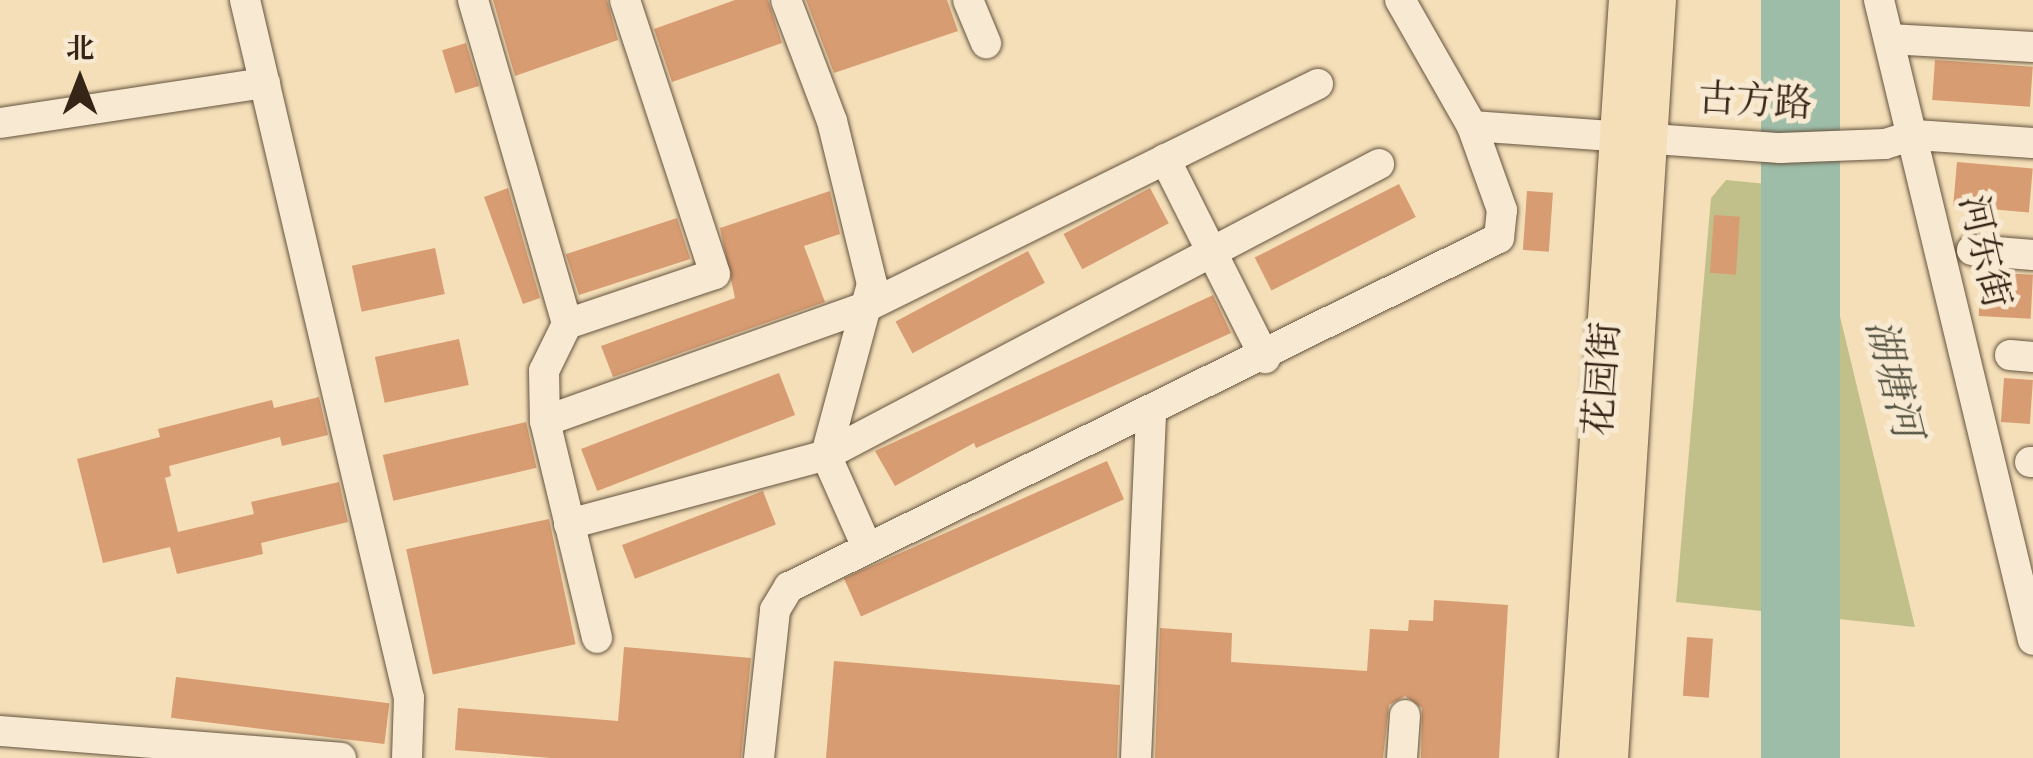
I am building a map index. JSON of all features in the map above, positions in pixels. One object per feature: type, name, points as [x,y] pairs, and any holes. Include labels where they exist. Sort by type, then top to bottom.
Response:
[{"type":"main road","name":"花园街","points":[[1609,758],[1637,136],[1628,0]]},
{"type":"main road","name":"花园街","points":[[1578,758],[1637,136],[1657,0]]},
{"type":"street","points":[[245,0],[410,698],[406,758]]},
{"type":"street","points":[[473,0],[567,324],[544,371],[545,421],[596,638]]},
{"type":"street","points":[[567,324],[715,274],[625,0]]},
{"type":"street","points":[[786,0],[832,121],[872,284],[826,455],[866,545]]},
{"type":"street","points":[[968,0],[986,43]]},
{"type":"street","points":[[759,758],[774,610],[789,587],[866,545],[1265,358],[1499,238],[1502,210],[1472,126],[1400,0]]},
{"type":"street","name":"河东街","points":[[1879,0],[1915,135],[2033,640]]},
{"type":"street","points":[[1890,40],[2033,47]]},
{"type":"street","points":[[0,123],[265,83]]},
{"type":"street","points":[[545,421],[866,308],[1318,84]]},
{"type":"street","name":"古方路","points":[[1472,126],[1780,148],[1885,144],[1915,135],[2033,143]]},
{"type":"street","points":[[1166,159],[1265,358]]},
{"type":"street","points":[[570,524],[826,455],[1378,164]]},
{"type":"street","points":[[1972,250],[2033,254]]},
{"type":"street","points":[[1136,758],[1151,412]]},
{"type":"street","points":[[1402,758],[1405,715]]},
{"type":"street","points":[[0,732],[341,758]]},
{"type":"shaded area","points":[[1726,180],[1809,188],[1915,627],[1676,602],[1711,198]]},
{"type":"water","points":[[1761,0],[1840,0],[1840,758],[1761,758]]},
{"type":"building","points":[[493,0],[607,0],[618,40],[515,76]]},
{"type":"building","points":[[735,0],[768,0],[782,43],[672,82],[654,29]]},
{"type":"building","points":[[806,0],[947,0],[958,31],[834,73]]},
{"type":"building","points":[[466,43],[479,86],[455,93],[442,50]]},
{"type":"building","points":[[1935,60],[2033,67],[2030,107],[1932,100]]},
{"type":"building","points":[[1957,162],[2033,169],[2029,212],[1953,206]]},
{"type":"building","points":[[1399,184],[1416,217],[1271,291],[1255,258]]},
{"type":"building","points":[[508,188],[540,298],[523,304],[484,197]]},
{"type":"building","points":[[1150,188],[1169,223],[1082,269],[1063,234]]},
{"type":"building","points":[[830,191],[840,234],[804,246],[825,302],[613,377],[601,346],[735,298],[720,228]]},
{"type":"building","points":[[1527,191],[1553,193],[1549,252],[1523,250]]},
{"type":"building","points":[[1714,215],[1740,217],[1736,275],[1710,273]]},
{"type":"building","points":[[677,218],[690,259],[579,295],[566,254]]},
{"type":"building","points":[[435,248],[445,294],[362,312],[352,266]]},
{"type":"building","points":[[1028,251],[1045,283],[912,353],[896,321]]},
{"type":"building","points":[[1981,272],[2033,275],[2031,319],[1979,316]]},
{"type":"building","points":[[1213,295],[1231,333],[976,448],[974,443],[895,486],[875,451]]},
{"type":"building","points":[[459,339],[469,385],[385,403],[375,357]]},
{"type":"building","points":[[779,373],[795,415],[597,491],[581,449]]},
{"type":"building","points":[[2004,378],[2033,380],[2030,424],[2001,422]]},
{"type":"building","points":[[319,397],[328,435],[282,446],[280,437],[169,466],[171,476],[165,478],[178,532],[254,514],[251,502],[339,482],[348,522],[261,543],[263,554],[177,574],[170,547],[103,563],[77,459],[160,437],[158,429],[272,400],[274,408]]},
{"type":"building","points":[[526,422],[537,468],[393,501],[383,455]]},
{"type":"building","points":[[1107,461],[1124,499],[861,617],[844,578]]},
{"type":"building","points":[[763,491],[776,525],[635,579],[622,545]]},
{"type":"building","points":[[549,519],[576,644],[433,675],[406,549]]},
{"type":"building","points":[[1434,600],[1508,605],[1499,758],[1421,758],[1422,708],[1405,696],[1389,705],[1383,758],[1155,758],[1160,628],[1232,633],[1231,662],[1367,671],[1370,629],[1408,631],[1409,620],[1433,621]]},
{"type":"building","points":[[1687,637],[1713,639],[1709,698],[1683,696]]},
{"type":"building","points":[[624,647],[751,658],[741,758],[551,758],[455,750],[458,708],[618,721]]},
{"type":"building","points":[[834,661],[1120,685],[1117,758],[826,758]]},
{"type":"building","points":[[176,677],[389,703],[384,744],[171,718]]},
{"type":"water label","name":"湖塘河","points":[[1892,379]]}]
